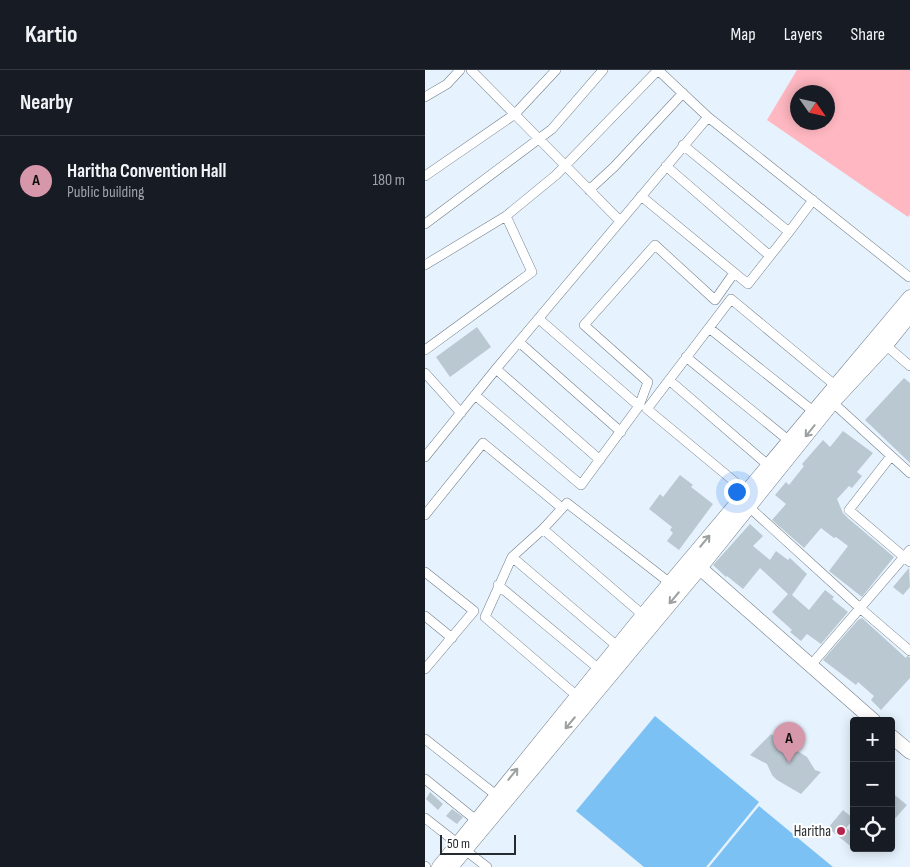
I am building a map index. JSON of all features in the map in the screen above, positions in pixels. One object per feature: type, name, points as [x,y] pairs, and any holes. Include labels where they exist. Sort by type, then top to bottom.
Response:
[{"type":"street","points":[[425,97],[447,84],[460,70]]},
{"type":"street","points":[[471,70],[621,221]]},
{"type":"street","points":[[425,176],[515,114],[556,70]]},
{"type":"street","points":[[425,224],[552,129],[603,70]]},
{"type":"street","points":[[425,265],[506,216],[565,166],[658,70],[667,74],[683,93],[708,117],[909,277]]},
{"type":"street","points":[[589,190],[614,167],[683,93]]},
{"type":"street","points":[[425,457],[708,117]]},
{"type":"street","points":[[683,145],[789,232]]},
{"type":"street","points":[[666,166],[770,256]]},
{"type":"street","points":[[641,196],[748,284],[813,200]]},
{"type":"street","points":[[425,350],[532,272],[506,216]]},
{"type":"street","points":[[475,395],[581,485],[639,406],[648,382],[584,325],[655,245],[715,300],[734,273]]},
{"type":"street","points":[[882,341],[910,297]]},
{"type":"street","points":[[747,492],[647,409],[731,299],[832,395],[910,473]]},
{"type":"street","points":[[451,867],[476,820],[617,646],[670,583],[695,563],[749,506],[793,444],[832,395],[882,341],[910,315]]},
{"type":"street","points":[[539,319],[639,406]]},
{"type":"street","points":[[709,328],[813,411]]},
{"type":"street","points":[[882,341],[910,366]]},
{"type":"street","points":[[519,342],[621,432]]},
{"type":"street","points":[[686,357],[793,444]]},
{"type":"street","points":[[496,370],[600,460]]},
{"type":"street","points":[[425,372],[461,413]]},
{"type":"street","points":[[669,380],[768,465]]},
{"type":"street","points":[[439,867],[461,846],[695,563],[768,465],[793,444],[813,411],[832,395]]},
{"type":"street","points":[[425,515],[483,443],[562,508]]},
{"type":"street","points":[[811,665],[908,556],[849,510],[891,456]]},
{"type":"street","points":[[577,696],[485,617],[498,585],[513,557],[567,503],[670,583]]},
{"type":"street","points":[[749,506],[860,608],[910,651]]},
{"type":"street","points":[[543,529],[643,615]]},
{"type":"street","points":[[513,557],[617,646]]},
{"type":"street","points":[[695,563],[870,717]]},
{"type":"street","points":[[425,572],[474,611],[426,665]]},
{"type":"street","points":[[498,585],[599,669]]},
{"type":"street","points":[[425,616],[451,638]]},
{"type":"street","points":[[425,739],[496,795]]},
{"type":"street","points":[[895,739],[910,752]]},
{"type":"street","points":[[425,779],[476,820]]},
{"type":"street","points":[[425,818],[487,867]]},
{"type":"shaded area","points":[[797,70],[910,70],[910,214],[908,217],[767,120]]},
{"type":"water","points":[[655,716],[759,802],[706,867],[644,867],[576,811]]},
{"type":"water","points":[[759,806],[833,867],[709,867]]},
{"type":"building","points":[[477,327],[491,347],[450,377],[436,357]]},
{"type":"building","points":[[904,378],[910,383],[910,463],[865,420]]},
{"type":"building","points":[[843,431],[873,453],[857,472],[862,476],[852,488],[849,486],[837,499],[843,513],[894,557],[862,597],[829,571],[848,546],[821,528],[804,548],[772,520],[786,504],[775,495],[786,482],[789,485],[804,466],[802,464],[823,440],[830,447]]},
{"type":"building","points":[[680,475],[693,485],[691,487],[713,504],[679,550],[667,541],[673,533],[670,530],[672,527],[649,509],[660,494],[663,497]]},
{"type":"building","points":[[750,524],[763,536],[753,546],[770,560],[776,551],[788,560],[790,558],[807,574],[792,595],[809,610],[825,590],[834,597],[832,599],[848,612],[821,644],[807,634],[801,641],[772,612],[788,594],[760,568],[743,589],[713,565]]},
{"type":"building","points":[[909,568],[910,587],[903,595],[893,587]]},
{"type":"building","points":[[862,618],[906,658],[907,656],[910,657],[910,678],[881,710],[871,700],[874,696],[858,682],[856,685],[823,660],[858,620]]},
{"type":"building","points":[[771,734],[807,757],[815,770],[821,772],[801,794],[777,780],[772,775],[767,764],[750,755]]},
{"type":"building","points":[[430,792],[443,804],[438,810],[426,799]]},
{"type":"building","points":[[895,795],[907,805],[895,818]]},
{"type":"building","points":[[452,809],[463,817],[457,824],[446,816]]},
{"type":"building","name":"Haritha","points":[[843,810],[850,816],[850,824],[846,828],[850,831],[850,846],[828,828]]},
{"type":"place","name":"Haritha Convention Hall","points":[[789,763]]},
{"type":"place","name":"Haritha","points":[[841,831]]}]
